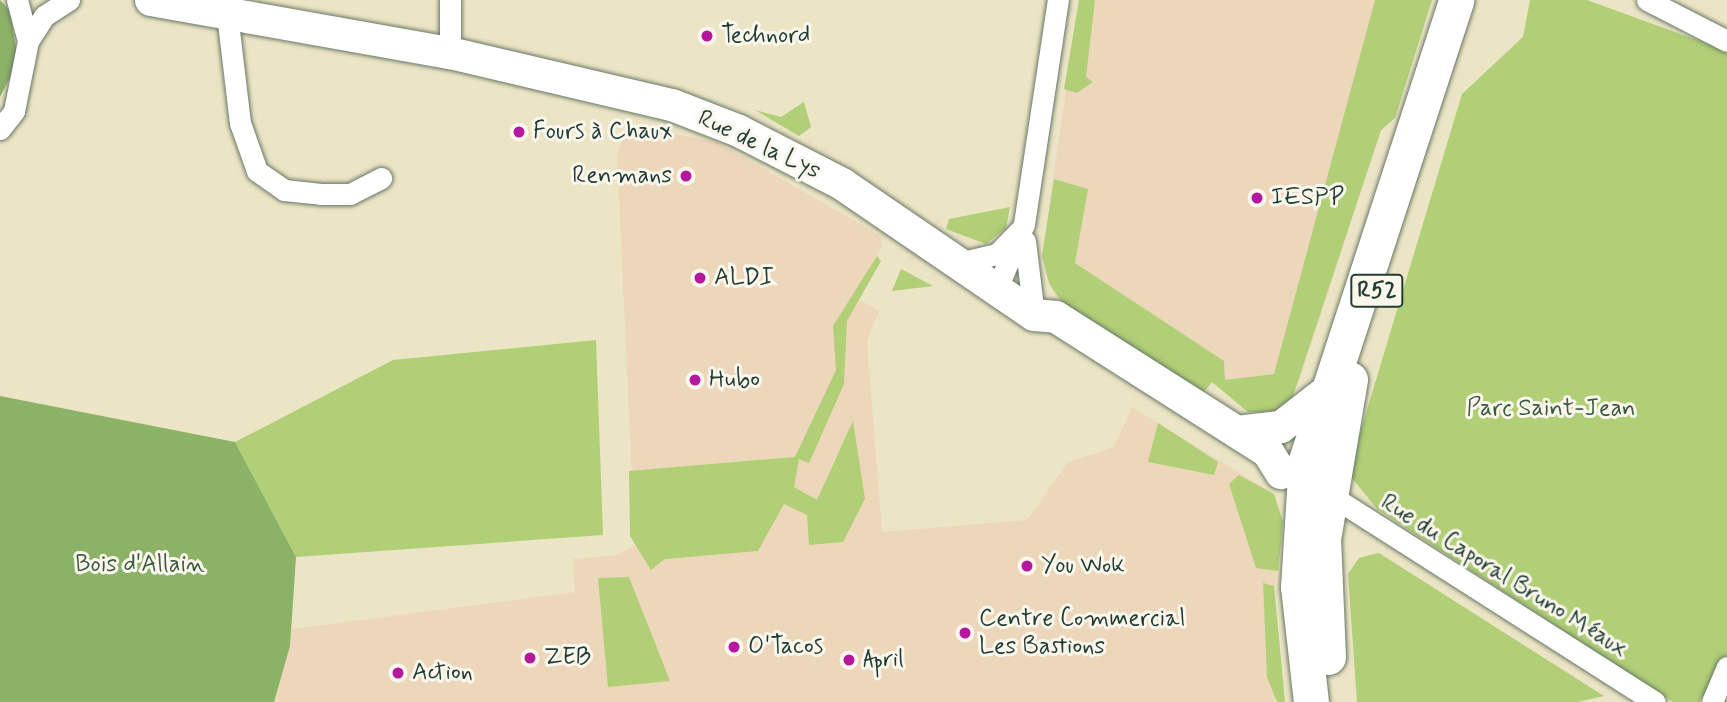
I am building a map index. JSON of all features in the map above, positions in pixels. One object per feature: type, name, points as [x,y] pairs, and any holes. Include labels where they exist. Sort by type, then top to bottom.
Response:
[{"type":"main road","name":"Rue de la Lys","points":[[151,0],[450,53],[672,105],[739,131],[842,184],[954,264],[1034,315],[1056,317],[1268,452],[1305,483]]},
{"type":"main road","name":"R52","points":[[1311,702],[1298,587],[1305,483],[1322,395],[1456,0]]},
{"type":"main road","name":"R52","points":[[1331,702],[1323,539],[1305,483],[1347,390],[1478,0]]},
{"type":"main road","name":"Rue de la Lys","points":[[1034,315],[1041,332],[1063,346],[1305,483]]},
{"type":"main road","points":[[1237,432],[1281,427],[1322,395]]},
{"type":"street","points":[[17,0],[28,41]]},
{"type":"street","points":[[0,129],[14,111],[28,41],[44,16],[69,0]]},
{"type":"street","points":[[450,0],[450,53]]},
{"type":"street","points":[[996,291],[1024,224],[1058,0]]},
{"type":"street","points":[[1647,0],[1727,41]]},
{"type":"street","points":[[227,14],[240,123],[257,171],[284,190],[321,194],[350,194],[381,178]]},
{"type":"street","points":[[954,264],[997,254],[1024,224]]},
{"type":"street","points":[[1024,224],[1034,315]]},
{"type":"street","name":"Rue du Caporal Bruno Méaux","points":[[1305,483],[1650,702]]},
{"type":"street","points":[[1712,702],[1727,667]]},
{"type":"shaded area","points":[[1079,0],[1432,0],[1395,118],[1381,130],[1299,382],[1271,412],[1248,412],[1212,382],[1204,392],[1056,297],[1049,283],[1042,256]]},
{"type":"shaded area","name":"Centre Commercial Les Bastions","points":[[644,128],[717,142],[881,236],[882,247],[853,296],[879,311],[867,341],[882,532],[1027,520],[1068,462],[1114,447],[1132,407],[1274,494],[1283,522],[1274,586],[1275,702],[274,702],[292,629],[575,592],[573,559],[617,555],[635,545],[617,154],[621,142]]},
{"type":"green space","points":[[0,0],[10,11],[18,62],[0,97]]},
{"type":"green space","points":[[1079,0],[1095,0],[1086,77],[1093,82],[1077,93],[1064,89]]},
{"type":"green space","points":[[1375,0],[1432,0],[1395,118],[1381,130],[1292,399],[1277,411],[1248,412],[1212,382],[1204,392],[1065,307],[1049,283],[1042,256],[1054,179],[1088,189],[1075,263],[1224,361],[1225,380],[1274,374]]},
{"type":"green space","name":"Parc Saint-Jean","points":[[1530,0],[1587,0],[1727,51],[1727,659],[1699,702],[1673,702],[1377,509],[1348,473],[1462,94],[1523,37]]},
{"type":"green space","points":[[804,102],[811,127],[799,136],[755,110],[781,117]]},
{"type":"green space","points":[[1010,207],[1006,228],[986,244],[946,229],[949,219]]},
{"type":"green space","points":[[877,256],[881,261],[847,321],[844,384],[809,463],[799,459],[794,487],[817,500],[853,421],[865,499],[843,542],[809,545],[807,515],[784,504],[758,551],[665,559],[651,570],[630,536],[629,471],[795,457],[836,370],[833,326]]},
{"type":"green space","points":[[901,269],[933,286],[892,291]]},
{"type":"green space","points":[[596,340],[603,535],[296,557],[235,442],[393,360]]},
{"type":"green space","name":"Bois d'Allain","points":[[0,396],[235,442],[296,557],[290,646],[274,702],[0,702]]},
{"type":"green space","points":[[1158,423],[1218,462],[1214,475],[1148,462]]},
{"type":"green space","points":[[1239,475],[1274,494],[1283,522],[1278,571],[1256,568],[1229,484]]},
{"type":"green space","points":[[1379,553],[1604,696],[1578,702],[1357,702],[1348,574],[1359,558]]},
{"type":"green space","points":[[629,577],[670,681],[608,687],[598,578]]},
{"type":"green space","points":[[1263,583],[1274,586],[1285,702],[1277,702],[1267,677]]},
{"type":"place","name":"Technord","points":[[707,36]]},
{"type":"place","name":"Fours à Chaux","points":[[519,132]]},
{"type":"place","name":"Renmans","points":[[686,176]]},
{"type":"place","name":"IESPP","points":[[1257,198]]},
{"type":"place","name":"ALDI","points":[[700,278]]},
{"type":"place","name":"Hubo","points":[[695,380]]},
{"type":"place","name":"You Wok","points":[[1027,566]]},
{"type":"place","name":"Centre Commercial Les Bastions","points":[[965,633]]},
{"type":"place","name":"O'Tacos","points":[[734,647]]},
{"type":"place","name":"ZEB","points":[[530,658]]},
{"type":"place","name":"April","points":[[849,660]]},
{"type":"place","name":"Action","points":[[398,673]]}]
